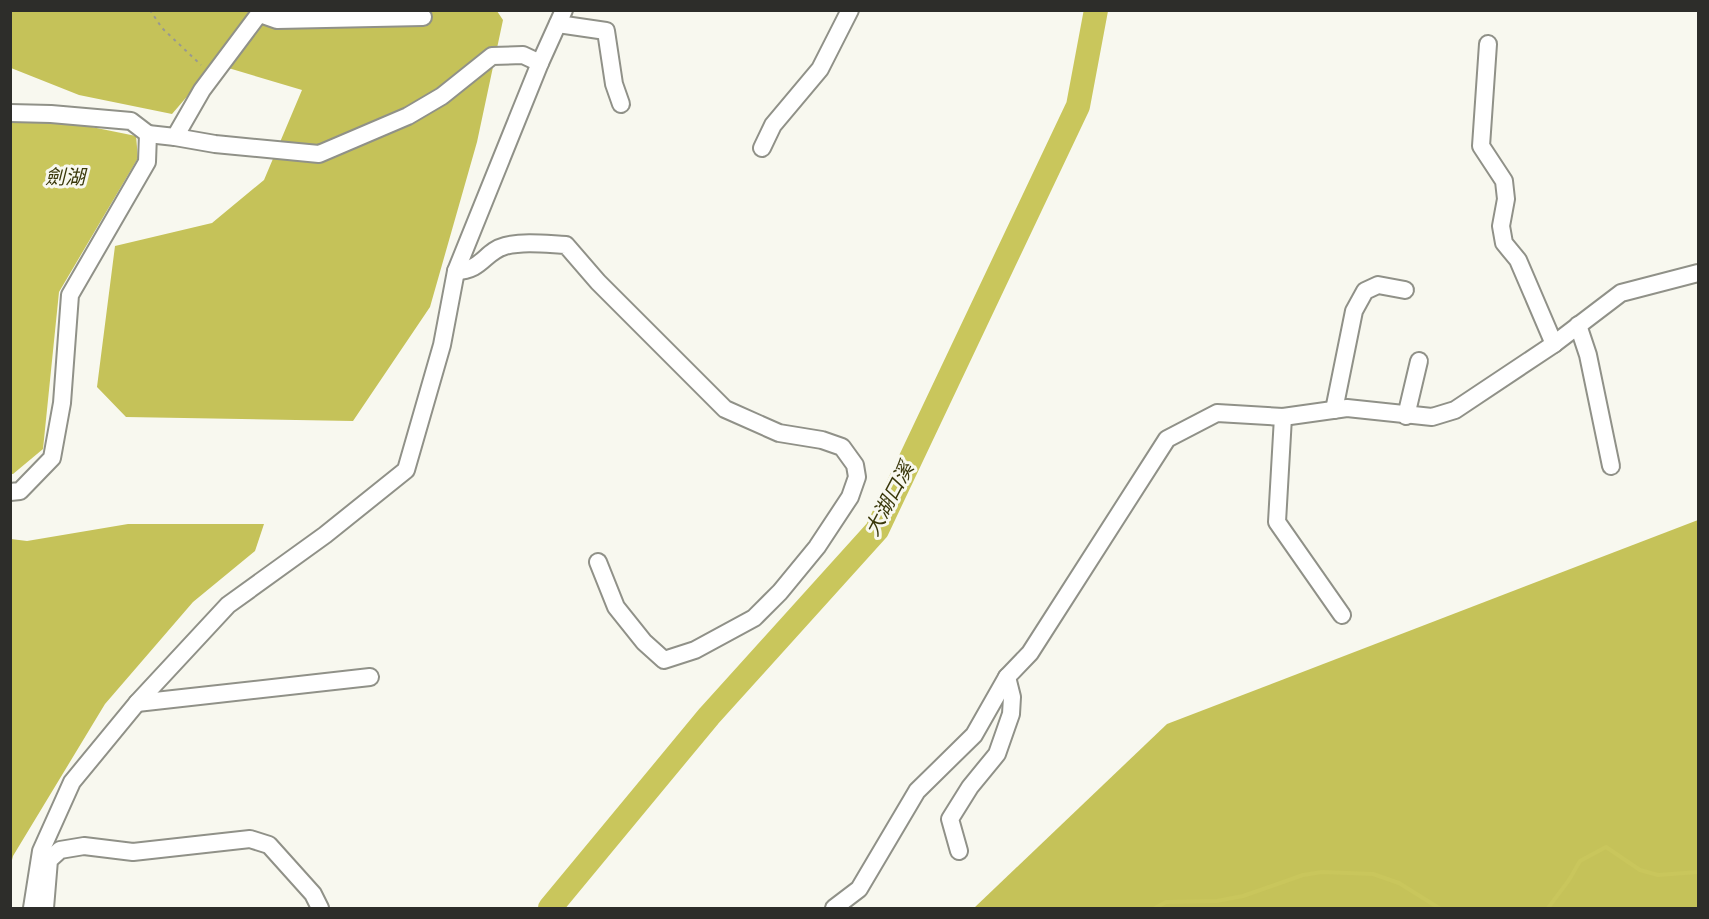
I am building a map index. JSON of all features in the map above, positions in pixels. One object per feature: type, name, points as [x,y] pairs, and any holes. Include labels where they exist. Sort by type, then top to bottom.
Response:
[{"type":"street","points":[[762,148],[772,125],[820,69],[850,10]]},
{"type":"street","points":[[175,137],[202,90],[261,12],[278,20],[423,17]]},
{"type":"street","points":[[32,909],[41,851],[72,782],[137,703],[228,605],[325,535],[406,470],[442,345],[456,271],[540,63],[561,17],[606,31],[614,84],[621,104]]},
{"type":"street","points":[[1488,44],[1480,146],[1504,181],[1506,200],[1501,226],[1504,243],[1518,260],[1554,344]]},
{"type":"street","points":[[10,113],[130,121],[148,134],[215,144],[319,154],[408,116],[442,96],[492,56],[523,55],[540,63]]},
{"type":"street","points":[[10,492],[20,491],[52,458],[62,403],[69,295],[147,162],[148,134]]},
{"type":"street","points":[[456,271],[469,271],[502,246],[519,243],[566,245],[598,282],[725,409],[779,433],[822,440],[842,447],[855,465],[857,477],[849,497],[817,547],[780,592],[754,618],[695,650],[664,660],[644,642],[616,607],[598,561]]},
{"type":"street","points":[[834,909],[859,889],[917,791],[974,735],[1007,677],[1030,653],[1167,439],[1217,413],[1283,417],[1347,408],[1432,417],[1455,410],[1554,344],[1621,293],[1698,273]]},
{"type":"street","points":[[1334,410],[1354,311],[1365,291],[1378,285],[1405,291]]},
{"type":"street","points":[[1578,325],[1588,354],[1611,466]]},
{"type":"street","points":[[1406,416],[1419,361]]},
{"type":"street","points":[[1283,417],[1277,522],[1342,615]]},
{"type":"street","points":[[137,703],[370,677]]},
{"type":"street","points":[[959,851],[950,819],[970,787],[997,754],[1011,714],[1012,697],[1007,677]]},
{"type":"street","points":[[45,909],[49,860],[60,850],[84,846],[133,852],[250,839],[269,845],[313,894],[320,909]]},
{"type":"path","points":[[150,10],[162,28],[213,75]]},
{"type":"shaded area","points":[[10,11],[497,11],[503,20],[477,142],[430,307],[353,421],[126,417],[97,387],[115,246],[212,223],[264,180],[302,90],[215,64],[172,114],[79,95],[11,68]]},
{"type":"shaded area","points":[[1698,520],[1698,908],[974,908],[1167,724]]},
{"type":"shaded area","points":[[128,524],[264,524],[255,551],[193,602],[105,704],[13,856],[11,864],[11,539],[27,541]]},
{"type":"water","name":"劍湖","points":[[10,120],[72,123],[136,136],[138,158],[59,292],[43,449],[13,474],[10,474]]},
{"type":"waterway","name":"大湖口溪","points":[[550,908],[709,716],[877,530],[1078,106],[1096,10]]},
{"type":"waterway","points":[[1548,908],[1580,861],[1606,847],[1640,870],[1658,875],[1698,872]]},
{"type":"waterway","points":[[1155,908],[1166,902],[1217,901],[1243,896],[1303,875],[1322,872],[1373,874],[1399,883],[1439,908]]}]
